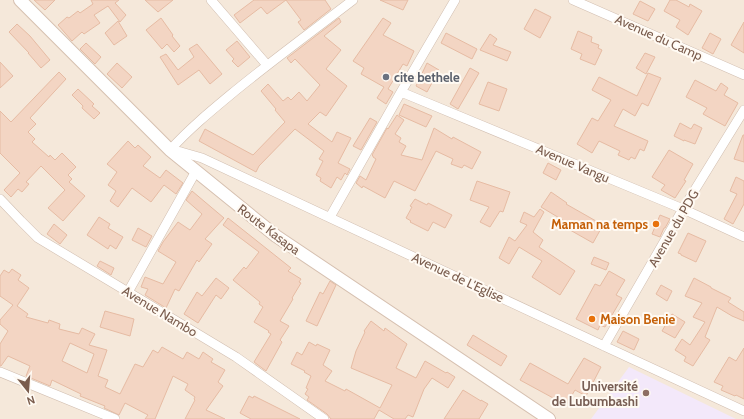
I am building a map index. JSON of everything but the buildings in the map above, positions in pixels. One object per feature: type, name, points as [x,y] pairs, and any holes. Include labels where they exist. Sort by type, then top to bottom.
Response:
[{"type":"main road","name":"Route Kasapa","points":[[20,0],[170,150],[276,236],[549,419]]},
{"type":"street","points":[[211,0],[267,65]]},
{"type":"street","points":[[170,150],[198,121],[267,65],[353,0]]},
{"type":"street","points":[[330,217],[455,0]]},
{"type":"street","name":"Avenue du Camp","points":[[573,0],[744,75]]},
{"type":"street","name":"Avenue Vangu","points":[[401,92],[683,209],[744,237]]},
{"type":"street","name":"Avenue du PDG","points":[[604,346],[683,209],[744,110]]},
{"type":"street","name":"Avenue de L'Eglise","points":[[170,150],[202,158],[744,411]]},
{"type":"street","points":[[128,292],[196,171]]},
{"type":"street","name":"Avenue Nambo","points":[[0,199],[38,238],[236,357],[324,419]]},
{"type":"street","points":[[0,372],[115,419]]},
{"type":"shaded area","points":[[0,0],[744,0],[744,419],[0,419]]},
{"type":"shaded area","name":"Université de Lubumbashi","points":[[629,367],[736,419],[591,419]]},
{"type":"place","name":"cite bethele","points":[[386,77]]},
{"type":"place","name":"Maman na temps","points":[[656,224]]},
{"type":"place","name":"Maison Benie","points":[[592,319]]},
{"type":"place","name":"Université de Lubumbashi","points":[[646,393]]}]
